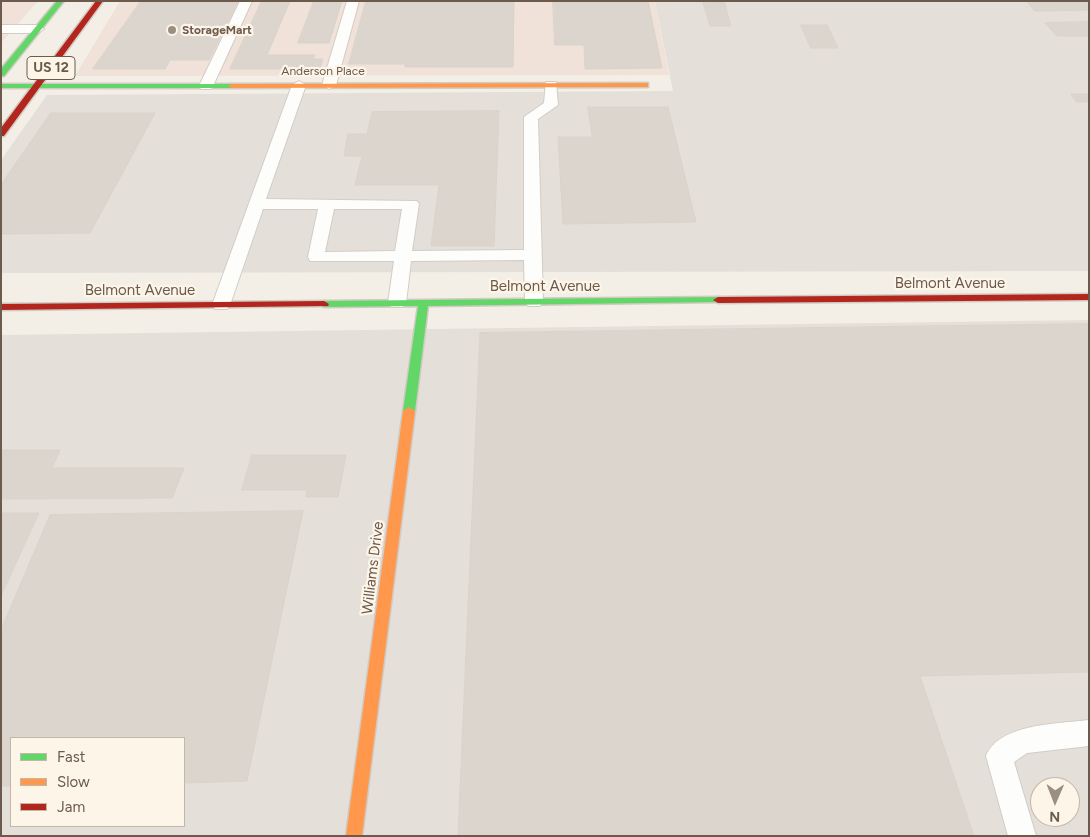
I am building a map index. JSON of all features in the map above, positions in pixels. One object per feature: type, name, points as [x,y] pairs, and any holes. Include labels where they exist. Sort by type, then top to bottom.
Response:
[{"type":"street","name":"US 12","points":[[1,74],[61,1]]},
{"type":"street","name":"US 12","points":[[1,134],[100,1]]},
{"type":"street","name":"Anderson Place","points":[[1,86],[645,85]]},
{"type":"street","name":"Belmont Avenue","points":[[1,307],[1089,298]]},
{"type":"street","name":"Williams Drive","points":[[354,836],[423,303]]},
{"type":"lane","points":[[206,86],[246,1]]},
{"type":"lane","points":[[329,85],[353,1]]},
{"type":"lane","points":[[1,29],[38,29]]},
{"type":"lane","points":[[221,305],[299,85]]},
{"type":"lane","points":[[534,302],[531,117],[551,105],[551,85]]},
{"type":"lane","points":[[257,204],[411,204],[397,303]]},
{"type":"lane","points":[[327,204],[316,257],[532,255]]},
{"type":"lane","points":[[1022,836],[999,756],[1023,741],[1089,733]]},
{"type":"shaded area","points":[[1,1],[38,1],[1,43]]},
{"type":"shaded area","points":[[120,1],[655,1],[669,75],[75,76]]},
{"type":"shaded area","points":[[655,1],[1089,1],[1089,271],[1,273],[1,160],[47,95],[673,91]]},
{"type":"shaded area","points":[[1089,320],[1089,836],[1,836],[1,335]]},
{"type":"building","name":"StorageMart","points":[[141,1],[238,1],[209,60],[170,60],[165,69],[93,69]]},
{"type":"building","points":[[262,1],[290,1],[267,55],[315,55],[313,59],[323,59],[320,69],[230,69]]},
{"type":"building","points":[[314,1],[342,1],[329,43],[298,43]]},
{"type":"building","points":[[366,1],[514,1],[513,67],[405,67],[405,64],[349,64]]},
{"type":"building","points":[[553,1],[648,1],[662,68],[585,69],[584,45],[555,45]]},
{"type":"building","points":[[724,1],[731,26],[710,26],[703,3]]},
{"type":"building","points":[[1027,1],[1087,1],[1089,10],[1035,11]]},
{"type":"building","points":[[1089,22],[1089,36],[1057,36],[1045,23]]},
{"type":"building","points":[[801,25],[827,25],[838,48],[811,48]]},
{"type":"building","points":[[1071,94],[1089,94],[1089,102],[1077,102]]},
{"type":"building","points":[[588,107],[668,107],[696,222],[563,224],[558,137],[592,137]]},
{"type":"building","points":[[499,111],[494,246],[431,246],[439,185],[355,185],[362,156],[344,156],[348,134],[367,134],[372,112]]},
{"type":"building","points":[[51,113],[155,113],[90,233],[1,234],[1,185]]},
{"type":"building","points":[[1089,324],[1089,672],[920,676],[974,836],[458,836],[480,333]]},
{"type":"building","points":[[1,450],[60,450],[52,468],[184,468],[172,498],[1,499]]},
{"type":"building","points":[[252,455],[346,455],[338,497],[306,497],[307,490],[242,490]]},
{"type":"building","points":[[303,511],[247,781],[185,783],[185,737],[10,737],[10,786],[1,786],[1,630],[50,515]]},
{"type":"building","points":[[1,513],[39,513],[1,596]]},
{"type":"traffic: fast","points":[[1,74],[61,1]]},
{"type":"traffic: fast","points":[[1,86],[232,86]]},
{"type":"traffic: fast","points":[[324,304],[718,300]]},
{"type":"traffic: fast","points":[[409,411],[423,303]]},
{"type":"traffic: slow","points":[[232,86],[645,85]]},
{"type":"traffic: slow","points":[[354,836],[409,411]]},
{"type":"traffic: jam","points":[[1,134],[100,1]]},
{"type":"traffic: jam","points":[[718,300],[1089,297]]},
{"type":"traffic: jam","points":[[1,307],[324,304]]},
{"type":"place","name":"StorageMart","points":[[172,30]]}]
